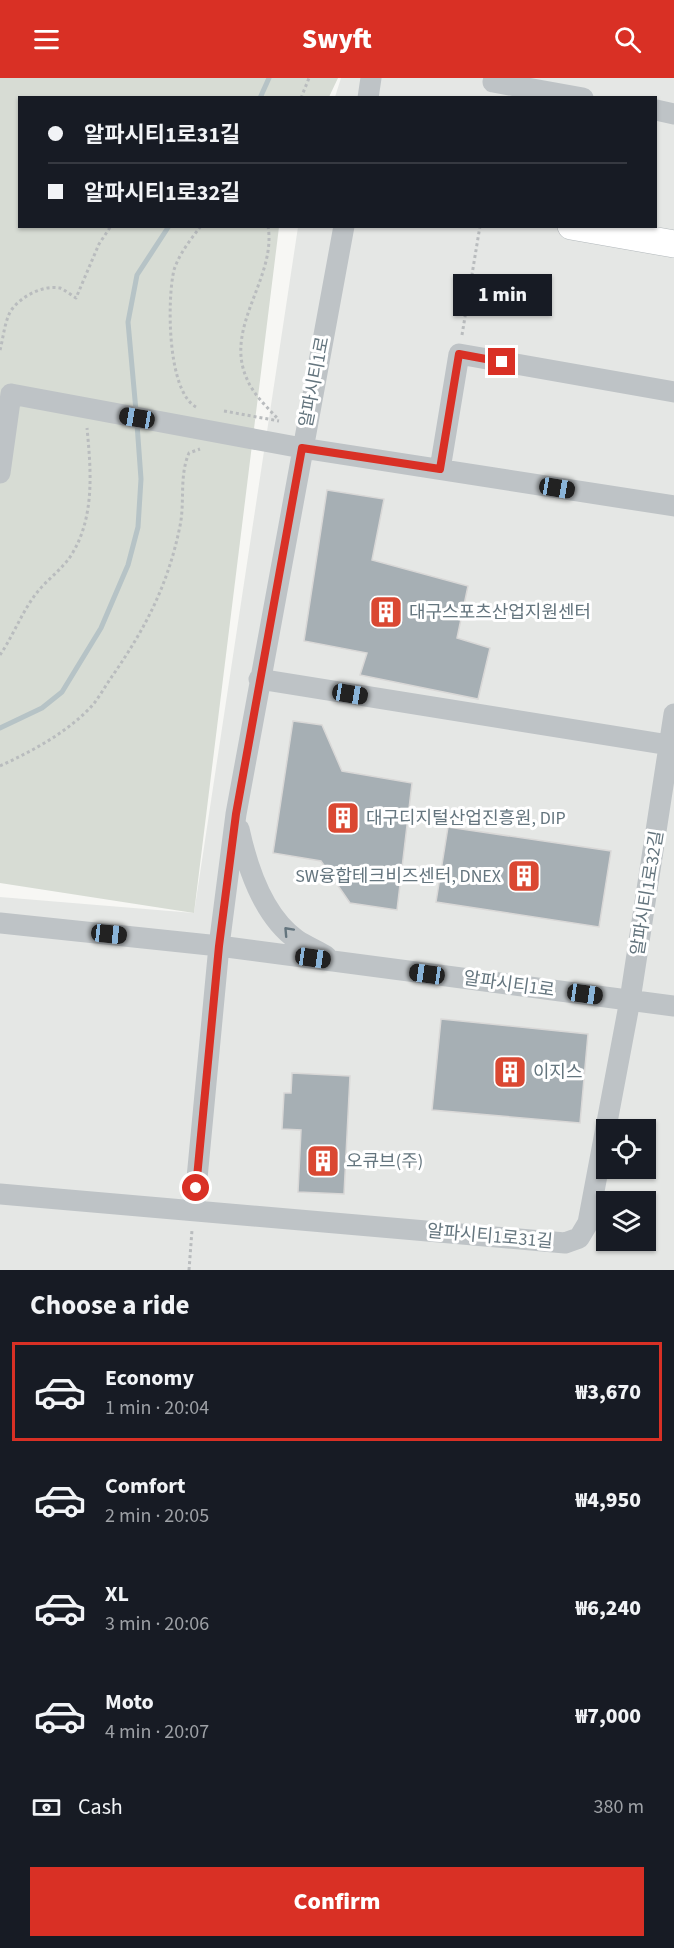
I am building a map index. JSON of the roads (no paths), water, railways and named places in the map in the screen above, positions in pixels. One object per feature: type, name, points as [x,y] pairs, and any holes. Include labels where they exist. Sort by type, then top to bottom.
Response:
[{"type":"main road","points":[[582,228],[674,244]]},
{"type":"street","points":[[368,96],[371,78]]},
{"type":"street","points":[[494,78],[493,82],[572,96]]},
{"type":"street","points":[[657,110],[674,114]]},
{"type":"street","name":"알파시티1로","points":[[344,228],[259,679],[236,814],[219,946],[674,1006]]},
{"type":"street","points":[[440,469],[459,354],[674,392]]},
{"type":"street","points":[[0,473],[11,394],[302,448],[674,506]]},
{"type":"street","points":[[259,679],[669,745]]},
{"type":"street","name":"알파시티1로32길","points":[[630,1000],[674,714]]},
{"type":"street","points":[[236,814],[247,863],[277,918],[295,939],[337,962]]},
{"type":"street","points":[[0,923],[219,946],[194,1210]]},
{"type":"street","name":"알파시티1로31길","points":[[0,1194],[565,1243],[579,1238],[588,1223],[630,1000]]},
{"type":"waterway","points":[[261,96],[269,78]]},
{"type":"waterway","points":[[136,411],[128,322],[137,275],[168,228]]},
{"type":"waterway","points":[[0,728],[42,708],[62,692],[101,628],[128,565],[138,527],[141,479],[137,424]]},
{"type":"place","name":"대구스포츠산업지원센터","points":[[386,612]]},
{"type":"place","name":"대구디지털산업진흥원, DIP","points":[[343,818]]},
{"type":"place","name":"SW융합테크비즈센터, DNEX","points":[[524,876]]},
{"type":"place","name":"이지스","points":[[510,1072]]},
{"type":"place","name":"오큐브(주)","points":[[323,1161]]}]
